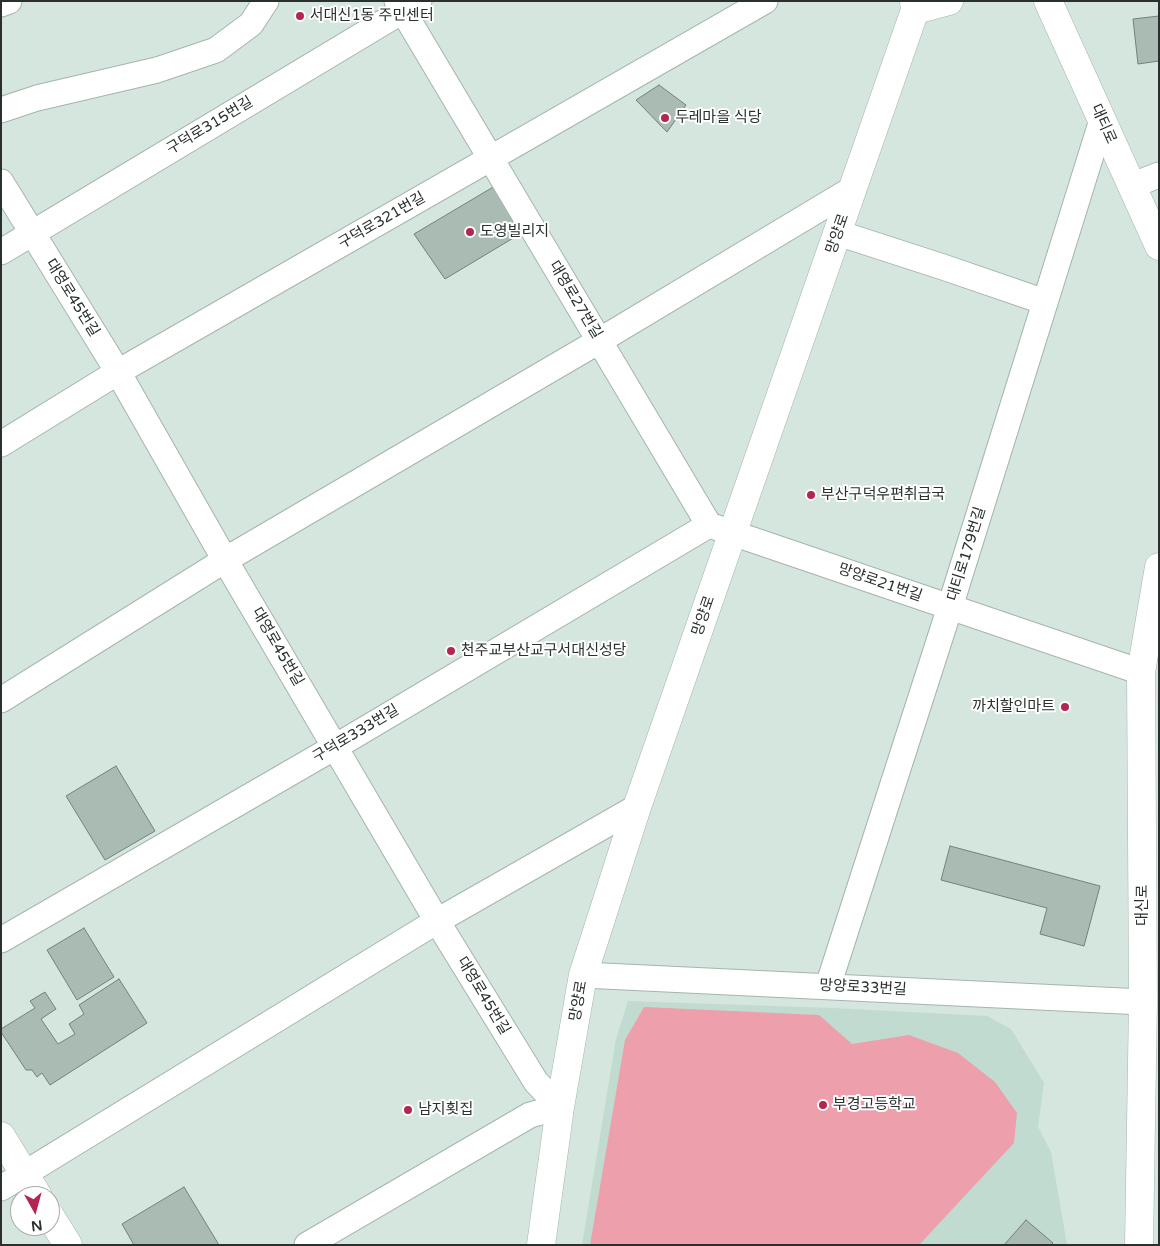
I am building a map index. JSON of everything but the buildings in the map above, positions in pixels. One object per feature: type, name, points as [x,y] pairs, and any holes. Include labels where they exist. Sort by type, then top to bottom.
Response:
[{"type":"main road","points":[[916,4],[949,1]]},
{"type":"main road","name":"망양로","points":[[541,1245],[560,1107],[583,975],[637,807],[721,529],[838,233],[916,4]]},
{"type":"main road","name":"대티로","points":[[1049,4],[1131,186],[1151,210],[1159,246]]},
{"type":"main road","name":"대신로","points":[[1138,1245],[1144,1002],[1151,948],[1142,672],[1159,567]]},
{"type":"main road","points":[[1,1136],[31,1185]]},
{"type":"main road","points":[[60,1232],[68,1245]]},
{"type":"street","points":[[1,4],[9,1]]},
{"type":"street","points":[[1,110],[37,98],[157,70],[216,50],[251,24],[266,1]]},
{"type":"street","name":"구덕로321번길","points":[[1,444],[118,372],[765,1]]},
{"type":"street","name":"대영로27번길","points":[[406,4],[490,159],[599,341],[721,529]]},
{"type":"street","name":"구덕로315번길","points":[[1,252],[406,4]]},
{"type":"street","name":"대티로179번길","points":[[828,986],[950,607],[1102,120]]},
{"type":"street","points":[[1131,186],[1159,175]]},
{"type":"street","name":"대영로45번길","points":[[1,182],[118,372],[225,560],[437,920],[536,1082],[560,1107]]},
{"type":"street","points":[[1,700],[225,560],[599,341],[854,188]]},
{"type":"street","points":[[838,233],[1045,302]]},
{"type":"street","name":"망양로21번길","points":[[721,529],[1142,672]]},
{"type":"street","name":"구덕로333번길","points":[[1,940],[335,747],[721,529]]},
{"type":"street","points":[[1,1188],[31,1185],[437,920],[637,807]]},
{"type":"street","name":"망양로33번길","points":[[583,975],[1144,1002]]},
{"type":"street","points":[[307,1245],[530,1115],[560,1107]]},
{"type":"shaded area","name":"부경고등학교","points":[[628,1001],[832,1008],[987,1016],[1011,1029],[1044,1083],[1038,1127],[1051,1152],[1067,1245],[582,1245],[616,1039]]},
{"type":"shaded area","name":"부경고등학교","points":[[644,1007],[819,1015],[852,1044],[909,1035],[958,1053],[995,1082],[1017,1113],[1014,1143],[919,1245],[590,1245],[625,1040]]},
{"type":"place","name":"서대신1동 주민센터","points":[[300,16]]},
{"type":"place","name":"두레마을 식당","points":[[665,118]]},
{"type":"place","name":"도영빌리지","points":[[470,232]]},
{"type":"place","name":"부산구덕우편취급국","points":[[811,495]]},
{"type":"place","name":"천주교부산교구서대신성당","points":[[451,651]]},
{"type":"place","name":"까치할인마트","points":[[1065,707]]},
{"type":"place","name":"부경고등학교","points":[[823,1105]]},
{"type":"place","name":"남지횟집","points":[[408,1110]]}]
